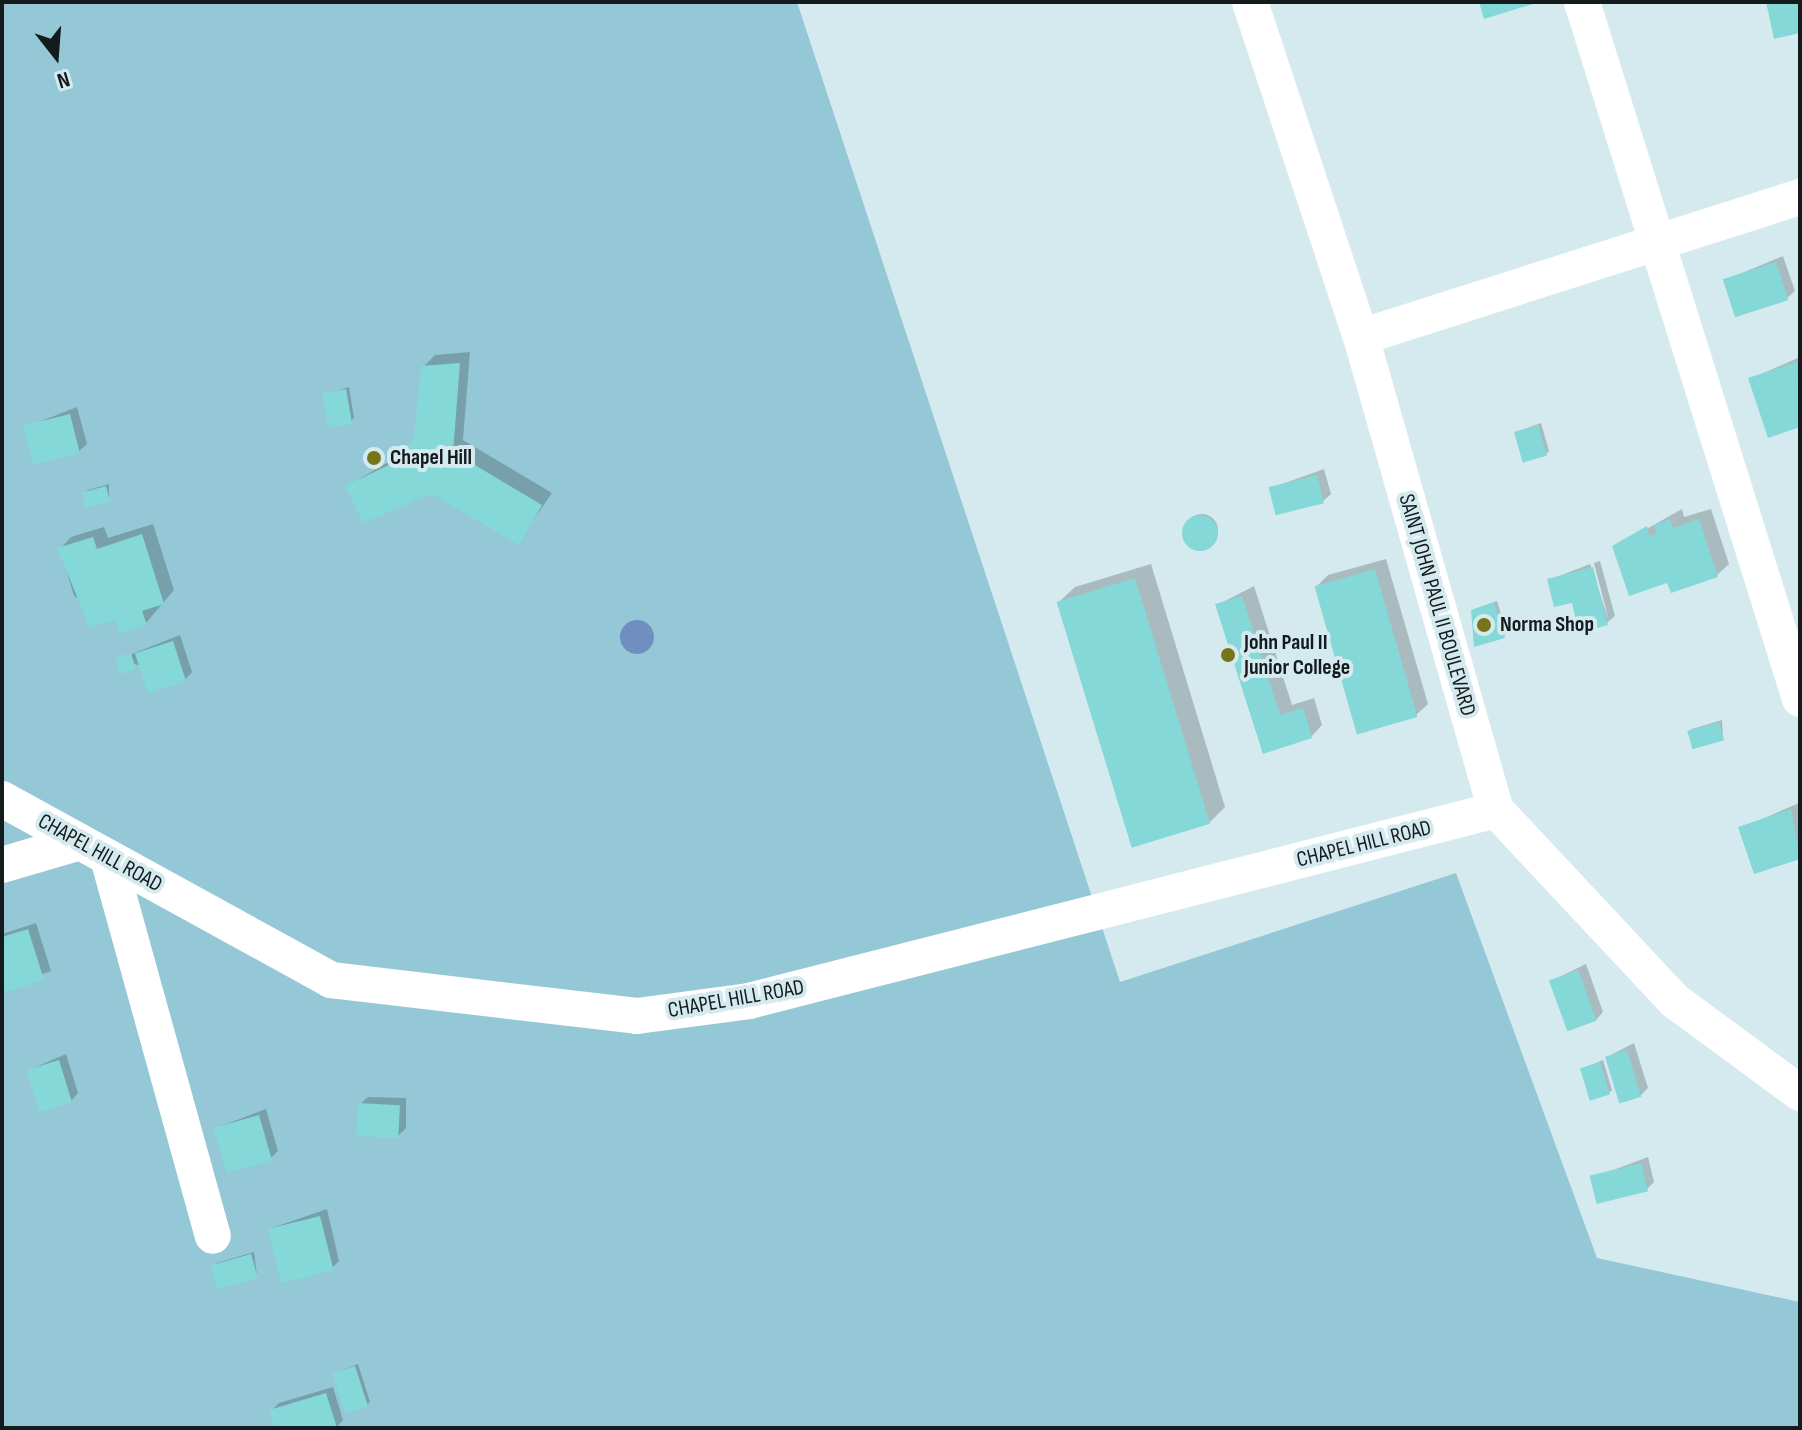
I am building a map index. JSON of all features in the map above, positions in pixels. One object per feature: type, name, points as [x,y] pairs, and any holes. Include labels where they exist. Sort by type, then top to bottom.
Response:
[{"type":"street","name":"SAINT JOHN PAUL II BOULEVARD","points":[[1250,2],[1361,337],[1496,810],[1675,1001],[1800,1093]]},
{"type":"street","points":[[1582,2],[1800,699]]},
{"type":"street","points":[[1361,337],[1800,197]]},
{"type":"street","name":"CHAPEL HILL ROAD","points":[[2,799],[331,980],[637,1016],[749,1001],[1496,810]]},
{"type":"street","points":[[2,865],[94,850],[213,1236]]},
{"type":"shaded area","points":[[2,2],[797,2],[1120,982],[1456,873],[1597,1258],[1800,1302],[1800,1428],[2,1428]]},
{"type":"shaded area","points":[[637,620],[649,625],[654,637],[649,649],[637,654],[625,649],[620,637],[625,625]]},
{"type":"building","points":[[1479,2],[1536,2],[1536,3],[1484,19]]},
{"type":"building","points":[[1766,2],[1800,2],[1800,33],[1774,39]]},
{"type":"building","points":[[1776,262],[1788,300],[1735,317],[1723,279]]},
{"type":"building","points":[[1797,362],[1800,427],[1768,438],[1748,378]]},
{"type":"building","points":[[460,363],[453,452],[542,505],[519,545],[432,494],[363,523],[345,486],[399,460],[414,437],[421,366]]},
{"type":"building","points":[[346,389],[352,423],[328,428],[322,393]]},
{"type":"building","points":[[70,414],[80,453],[33,464],[23,426]]},
{"type":"building","points":[[1538,425],[1547,456],[1523,463],[1514,432]]},
{"type":"building","points":[[1317,475],[1324,503],[1276,515],[1268,487]]},
{"type":"building","points":[[106,486],[110,501],[86,508],[82,492]]},
{"type":"building","points":[[1200,515],[1213,520],[1218,533],[1213,546],[1200,551],[1187,546],[1182,533],[1187,520]]},
{"type":"building","points":[[1670,519],[1673,528],[1699,519],[1718,577],[1671,593],[1667,583],[1629,596],[1612,546],[1647,526],[1649,536],[1657,534],[1654,525]]},
{"type":"building","points":[[142,534],[164,604],[142,611],[147,625],[119,633],[115,620],[90,628],[57,548],[93,537],[97,549]]},
{"type":"building","points":[[1593,567],[1608,625],[1579,633],[1572,603],[1554,607],[1547,579]]},
{"type":"building","points":[[1375,569],[1417,717],[1357,734],[1314,586]]},
{"type":"building","points":[[1135,578],[1210,824],[1132,848],[1057,602]]},
{"type":"building","points":[[1242,596],[1280,715],[1303,708],[1312,738],[1263,754],[1215,604]]},
{"type":"building","points":[[1494,602],[1505,638],[1474,647],[1471,610]]},
{"type":"building","points":[[173,641],[186,681],[148,693],[135,653]]},
{"type":"building","points":[[131,653],[136,669],[121,674],[116,658]]},
{"type":"building","points":[[1719,722],[1724,740],[1693,749],[1687,731]]},
{"type":"building","points":[[1791,809],[1800,859],[1754,874],[1738,827]]},
{"type":"building","points":[[28,929],[44,980],[2,993],[2,937]]},
{"type":"building","points":[[1578,970],[1596,1021],[1567,1031],[1549,981]]},
{"type":"building","points":[[1627,1050],[1641,1097],[1619,1104],[1605,1057]]},
{"type":"building","points":[[59,1060],[72,1102],[39,1112],[26,1070]]},
{"type":"building","points":[[1600,1062],[1610,1095],[1590,1101],[1580,1068]]},
{"type":"building","points":[[358,1103],[400,1105],[398,1138],[356,1136]]},
{"type":"building","points":[[259,1115],[272,1160],[227,1173],[214,1128]]},
{"type":"building","points":[[1641,1163],[1648,1191],[1597,1204],[1590,1176]]},
{"type":"building","points":[[320,1216],[334,1270],[281,1283],[268,1229]]},
{"type":"building","points":[[251,1254],[258,1278],[218,1290],[211,1266]]},
{"type":"building","points":[[355,1366],[368,1406],[345,1413],[332,1373]]},
{"type":"building","points":[[326,1393],[337,1428],[275,1428],[269,1410]]},
{"type":"place","name":"Chapel Hill","points":[[374,458]]},
{"type":"place","name":"Norma Shop","points":[[1484,625]]},
{"type":"place","name":"John Paul II Junior College","points":[[1228,655]]}]
